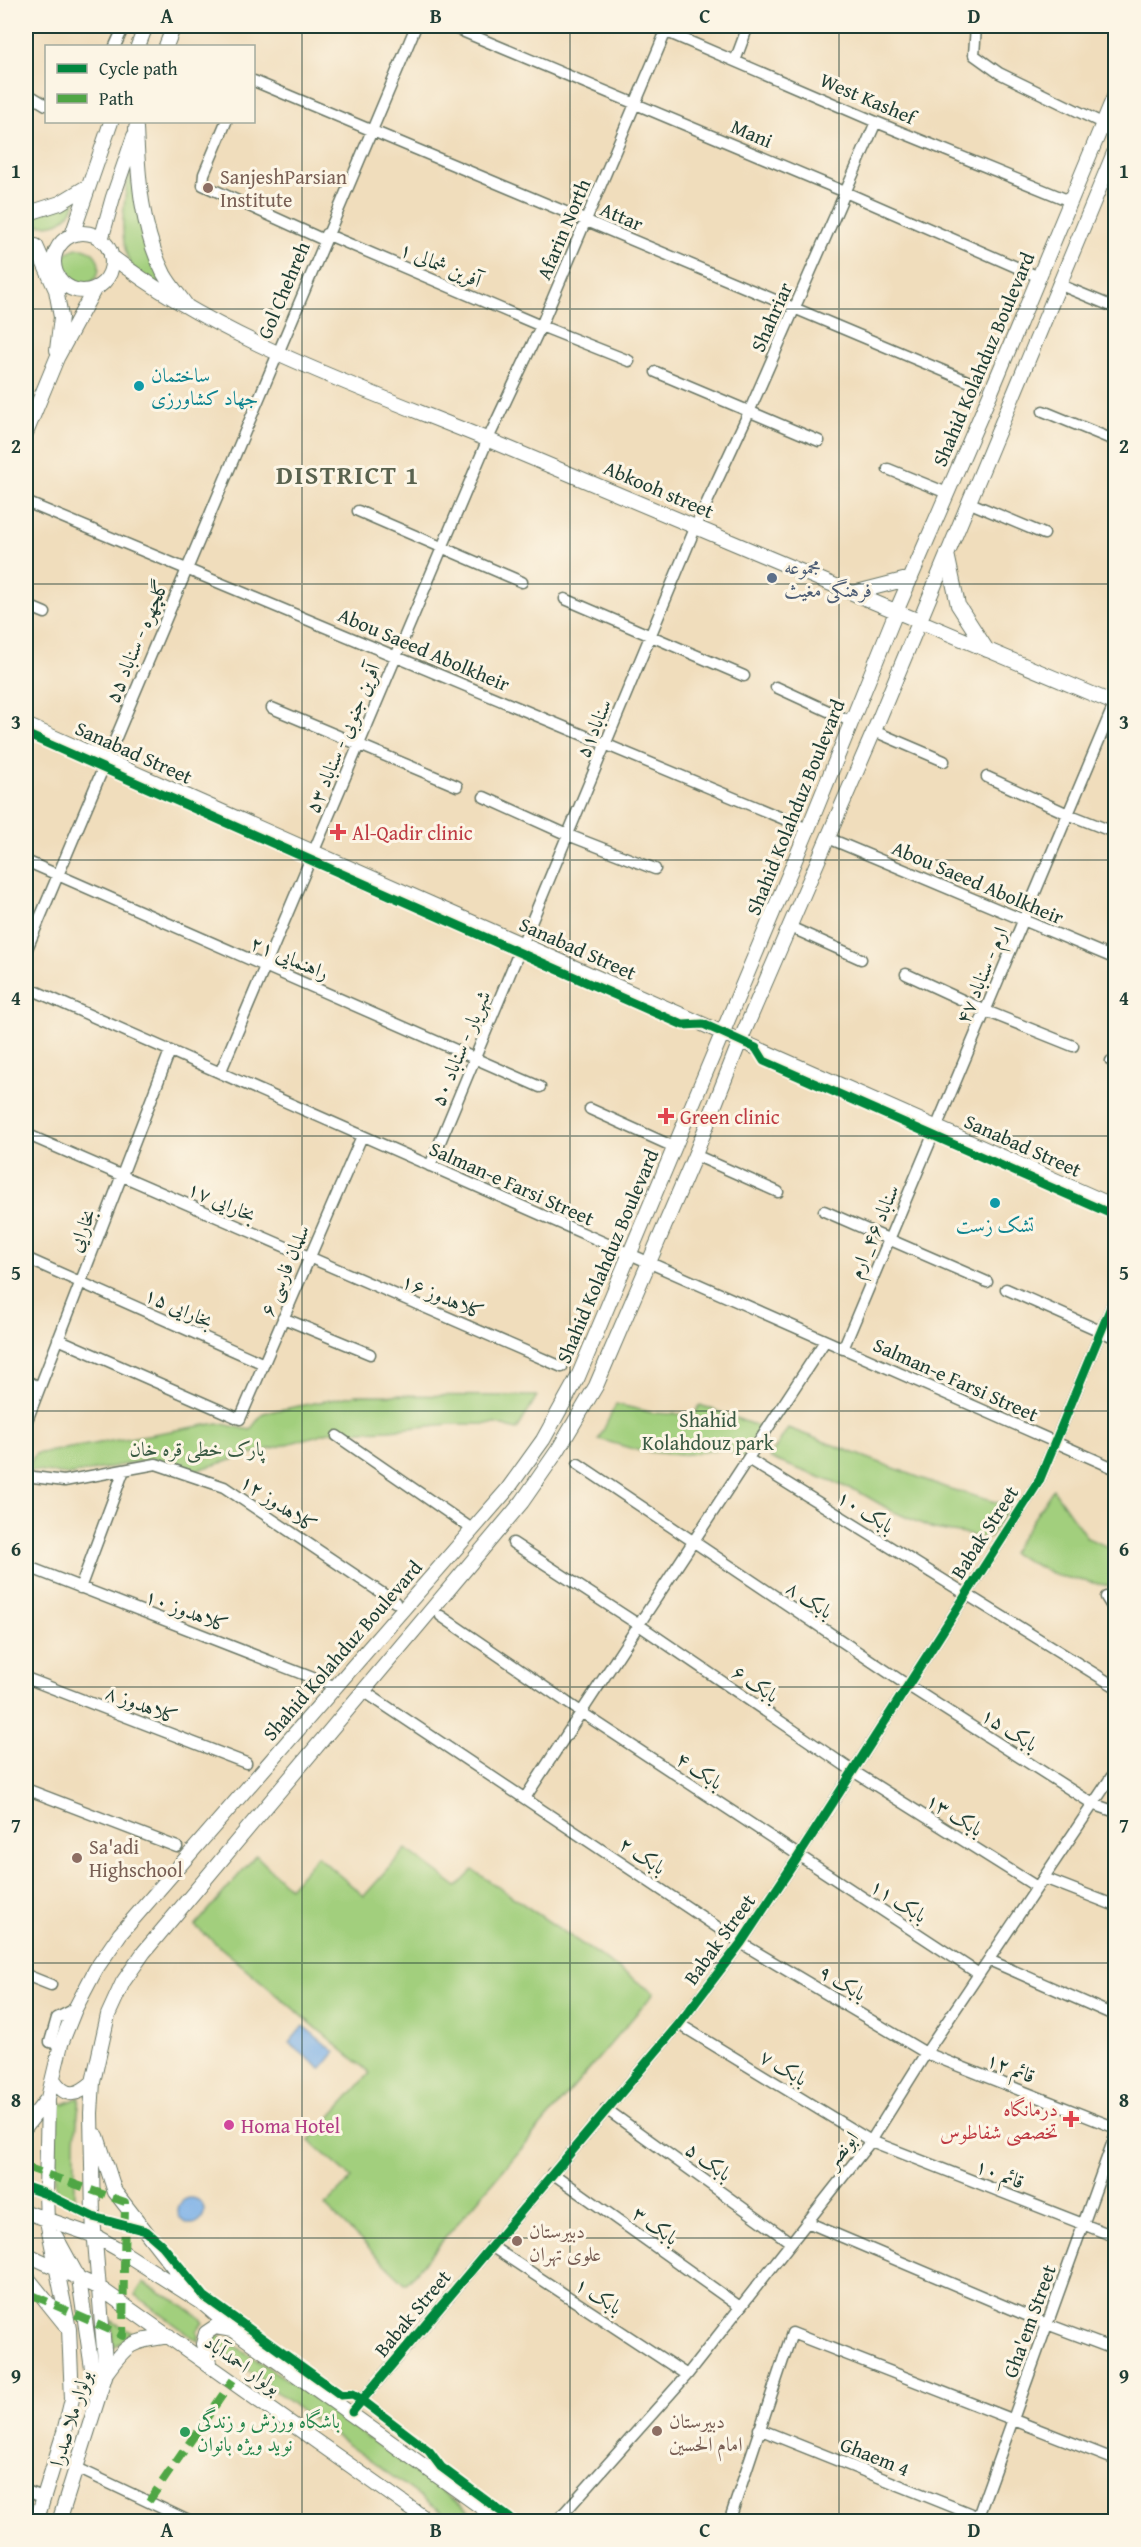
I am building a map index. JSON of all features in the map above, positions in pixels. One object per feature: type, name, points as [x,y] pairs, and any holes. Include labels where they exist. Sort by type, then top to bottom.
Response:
[{"type":"main road","points":[[169,45],[174,26]]},
{"type":"main road","points":[[138,45],[145,29]]},
{"type":"main road","name":"Shahid Kolahduz Boulevard","points":[[58,2268],[47,2221],[48,2098],[61,2044],[75,2009],[96,1969],[120,1934],[507,1490],[549,1429],[578,1377],[808,829],[896,612],[1116,92]]},
{"type":"main road","points":[[72,235],[111,123]]},
{"type":"main road","points":[[101,240],[138,125]]},
{"type":"main road","points":[[138,125],[138,185],[148,229],[164,274],[188,309]]},
{"type":"main road","name":"Shahid Kolahduz Boulevard","points":[[100,2288],[95,2236],[91,2113],[93,2082],[108,2015],[123,1982],[144,1953],[522,1502],[558,1450],[596,1386],[647,1262],[695,1155],[740,1041],[874,731],[1058,284],[1112,169],[1116,148]]},
{"type":"main road","points":[[26,214],[60,203],[88,186]]},
{"type":"main road","points":[[26,433],[57,358],[95,288],[109,275],[112,266],[111,256],[101,240],[87,234],[72,235],[57,250],[54,267],[62,282],[78,291],[95,288]]},
{"type":"main road","points":[[31,244],[57,250]]},
{"type":"main road","points":[[31,244],[56,290],[61,317],[57,358]]},
{"type":"main road","name":"Abkooh street","points":[[111,256],[147,285],[188,309],[277,352],[1115,702]]},
{"type":"main road","points":[[947,554],[958,605],[987,650]]},
{"type":"main road","points":[[853,593],[910,579]]},
{"type":"main road","name":"Sanabad Street","points":[[26,725],[1116,1207]]},
{"type":"main road","points":[[53,2079],[59,2088],[67,2093],[76,2094],[93,2082]]},
{"type":"main road","points":[[26,2126],[48,2098]]},
{"type":"main road","points":[[91,2113],[104,2165],[115,2192],[201,2302]]},
{"type":"main road","name":"بولوار احمدآباد","points":[[26,2212],[95,2236],[201,2302],[235,2331],[352,2412],[502,2522]]},
{"type":"main road","points":[[47,2221],[79,2278],[97,2404]]},
{"type":"main road","name":"بولوار احمدآباد","points":[[26,2254],[100,2288],[430,2522]]},
{"type":"main road","name":"بولوار ملا صدرا","points":[[36,2522],[72,2399],[69,2329],[58,2268]]},
{"type":"main road","points":[[26,2276],[69,2329]]},
{"type":"main road","name":"بولوار ملا صدرا","points":[[59,2522],[106,2373],[100,2288]]},
{"type":"main road","points":[[210,2364],[203,2344],[206,2333],[215,2327],[235,2331]]},
{"type":"main road","points":[[106,2373],[123,2349],[141,2340],[169,2336]]},
{"type":"main road","points":[[72,2399],[83,2395],[94,2399],[97,2404]]},
{"type":"street","points":[[116,45],[125,26],[145,29]]},
{"type":"street","name":"Gol Chehreh","points":[[186,569],[416,26]]},
{"type":"street","name":"Mani","points":[[450,26],[845,192],[1039,277]]},
{"type":"street","name":"West Kashef","points":[[654,26],[876,122],[1070,201]]},
{"type":"street","points":[[735,61],[748,26]]},
{"type":"street","points":[[976,26],[974,55],[999,73],[1102,123]]},
{"type":"street","name":"Afarin North","points":[[488,440],[541,326],[666,31]]},
{"type":"street","name":"Attar","points":[[255,81],[373,129],[977,385]]},
{"type":"street","points":[[26,93],[45,104]]},
{"type":"street","name":"Shahriar","points":[[696,526],[749,412],[876,122]]},
{"type":"street","name":"آفرين شمالى ١","points":[[226,123],[204,174],[203,185],[629,361]]},
{"type":"street","points":[[1058,284],[1116,308]]},
{"type":"street","points":[[656,372],[819,441]]},
{"type":"street","points":[[1043,411],[1116,441]]},
{"type":"street","name":"آفرین جنوبی - سناباد ۵۳","points":[[220,1073],[488,440]]},
{"type":"street","points":[[888,469],[947,493]]},
{"type":"street","name":"Abou Saeed Abolkheir","points":[[26,502],[808,829]]},
{"type":"street","points":[[968,502],[1044,534]]},
{"type":"street","points":[[358,511],[522,582]]},
{"type":"street","name":"سناباد۵۱","points":[[522,945],[696,526]]},
{"type":"street","name":"گلچهره - سناباد ۵۵","points":[[26,951],[186,569]]},
{"type":"street","points":[[565,599],[744,676]]},
{"type":"street","points":[[26,605],[45,612]]},
{"type":"street","points":[[776,687],[852,722]]},
{"type":"street","name":"ارم - سناباد ۴۷","points":[[936,1128],[1115,702]]},
{"type":"street","points":[[272,708],[458,786]]},
{"type":"street","points":[[874,731],[944,761]]},
{"type":"street","points":[[987,777],[1116,833]]},
{"type":"street","points":[[484,797],[568,835],[654,869]]},
{"type":"street","name":"Abou Saeed Abolkheir","points":[[828,838],[1116,959]]},
{"type":"street","name":"راهنمایی ۲۱","points":[[26,861],[540,1087]]},
{"type":"street","points":[[790,927],[861,959]]},
{"type":"street","name":"شهریار - سناباد ۵۰","points":[[430,1166],[522,945]]},
{"type":"street","points":[[906,974],[986,1011],[1073,1046]]},
{"type":"street","name":"Salman-e Farsi Street","points":[[26,987],[1116,1469]]},
{"type":"street","name":"بخارایی","points":[[26,1423],[170,1051]]},
{"type":"street","points":[[590,1108],[674,1147]]},
{"type":"street","name":"سناباد ۴۶_ ارم","points":[[843,1349],[936,1128]]},
{"type":"street","name":"بخارایی ۱۷","points":[[26,1134],[309,1259]]},
{"type":"street","name":"سلمان فارسی ۶","points":[[58,1339],[240,1419],[362,1136]]},
{"type":"street","points":[[695,1155],[778,1192]]},
{"type":"street","points":[[824,1211],[987,1282]]},
{"type":"street","name":"بخارایی ۱۵","points":[[26,1258],[264,1364]]},
{"type":"street","name":"کلاهدوز ۱۶","points":[[309,1259],[562,1367]]},
{"type":"street","points":[[1006,1289],[1116,1338]]},
{"type":"street","name":"Babak Street","points":[[352,2412],[679,2024],[741,1942],[1039,1481],[1116,1295]]},
{"type":"street","points":[[283,1318],[370,1354]]},
{"type":"street","points":[[525,1798],[825,1341]]},
{"type":"street","points":[[26,1381],[40,1387]]},
{"type":"street","points":[[337,1436],[472,1529]]},
{"type":"street","name":"بابک ۱۰","points":[[748,1459],[1116,1688]]},
{"type":"street","name":"کلاهدوز ۱۲","points":[[26,1476],[64,1481],[156,1464],[224,1487],[395,1602]]},
{"type":"street","name":"بابک ۸","points":[[578,1464],[907,1685]]},
{"type":"street","points":[[80,1588],[124,1470]]},
{"type":"street","name":"بابک ۶","points":[[513,1543],[639,1625],[853,1771]]},
{"type":"street","name":"کلاهدوز ۱۰","points":[[26,1566],[336,1687]]},
{"type":"street","points":[[1106,1597],[1116,1613]]},
{"type":"street","name":"بابک ۴","points":[[441,1616],[581,1713],[798,1857]]},
{"type":"street","name":"کلاهدوز ۸","points":[[26,1678],[246,1763]]},
{"type":"street","name":"بابک ۱۵","points":[[907,1685],[1093,1804],[1116,1812]]},
{"type":"street","name":"بابک ۲","points":[[365,1692],[741,1942]]},
{"type":"street","name":"ابونصر","points":[[556,2522],[687,2375],[871,2141],[979,1974],[1116,1770]]},
{"type":"street","name":"بابک ۱۳","points":[[853,1771],[1040,1883],[1114,1906]]},
{"type":"street","points":[[26,1789],[177,1847]]},
{"type":"street","name":"بابک ۱۱","points":[[798,1857],[979,1974]]},
{"type":"street","name":"بابک ۹","points":[[741,1942],[927,2053]]},
{"type":"street","points":[[989,1960],[1116,2016]]},
{"type":"street","points":[[26,1975],[51,1985]]},
{"type":"street","name":"بابک ۷","points":[[679,2024],[871,2141]]},
{"type":"street","name":"قائم ۱۲","points":[[927,2053],[1116,2128]]},
{"type":"street","name":"بابک ۵","points":[[606,2109],[790,2242]]},
{"type":"street","name":"Gha'em Street","points":[[977,2519],[1116,2133]]},
{"type":"street","name":"قائم ۱۰","points":[[871,2141],[1116,2237]]},
{"type":"street","name":"بابک ۳","points":[[552,2173],[740,2307]]},
{"type":"street","points":[[807,2223],[1047,2324],[1116,2350]]},
{"type":"street","name":"بابک ۱","points":[[491,2246],[687,2375]]},
{"type":"street","points":[[729,2522],[792,2333],[1116,2460]]},
{"type":"street","name":"Ghaem 4","points":[[759,2429],[977,2519],[991,2522]]},
{"type":"street","points":[[75,2468],[191,2522]]},
{"type":"street","points":[[26,2491],[43,2498]]},
{"type":"green space","points":[[129,170],[144,233],[166,292],[138,274],[127,256],[124,245],[123,219]]},
{"type":"green space","points":[[77,198],[69,214],[58,222],[44,225],[26,223],[26,218]]},
{"type":"green space","points":[[80,248],[93,254],[99,267],[93,280],[80,286],[67,280],[61,267],[67,254]]},
{"type":"green space","name":"پارک خطی قره خان","points":[[356,1395],[537,1396],[517,1430],[496,1424],[449,1424],[389,1430],[329,1432],[197,1470],[153,1459],[70,1475],[27,1470],[35,1454],[218,1423],[250,1430],[263,1413]]},
{"type":"green space","name":"Shahid Kolahdouz park","points":[[616,1404],[653,1413],[694,1415],[700,1405],[760,1427],[743,1458],[725,1449],[680,1455],[640,1451],[599,1439]]},
{"type":"green space","points":[[788,1428],[947,1488],[1009,1506],[989,1538],[934,1529],[894,1512],[859,1492],[769,1458]]},
{"type":"green space","points":[[1053,1489],[1087,1538],[1115,1550],[1115,1587],[1058,1576],[1011,1553]]},
{"type":"green space","points":[[406,1849],[457,1887],[473,1870],[654,1993],[406,2284],[325,2206],[352,2178],[309,2141],[370,2073],[195,1926],[256,1855],[289,1888],[317,1856],[364,1896]]},
{"type":"green space","points":[[80,2097],[75,2140],[75,2202],[55,2193],[54,2101],[64,2104]]},
{"type":"green space","points":[[33,2130],[30,2180],[26,2178],[26,2137]]},
{"type":"green space","points":[[143,2283],[176,2301],[201,2319],[204,2323],[197,2331],[199,2342],[135,2295]]},
{"type":"green space","points":[[112,2321],[132,2333],[113,2348]]},
{"type":"green space","points":[[217,2334],[297,2386],[482,2521],[455,2521],[317,2423],[217,2346],[211,2341],[212,2335]]},
{"type":"water","points":[[303,2026],[335,2052],[321,2069],[289,2043]]},
{"type":"water","points":[[191,2198],[200,2202],[204,2211],[200,2220],[191,2224],[182,2220],[178,2211],[182,2202]]},
{"type":"marked path","points":[[26,2167],[125,2202],[123,2336],[26,2292]]},
{"type":"marked path","points":[[149,2501],[233,2380]]},
{"type":"cycle path","points":[[26,734],[683,1025],[703,1024],[756,1048],[764,1061],[1116,1216]]},
{"type":"cycle path","points":[[352,2412],[679,2024],[741,1943],[1039,1481],[1116,1295]]},
{"type":"cycle path","points":[[26,2187],[93,2217],[146,2231],[162,2245],[205,2297],[341,2395],[353,2394],[362,2400],[429,2451],[441,2467],[515,2522]]},
{"type":"place","name":"SanjeshParsian Institute","points":[[208,188]]},
{"type":"place","name":"ساختمان جهاد کشاورزی","points":[[139,386]]},
{"type":"place","name":"مجموعه فرهنگی مغیث","points":[[772,578]]},
{"type":"place","name":"Al-Qadir clinic","points":[[338,832]]},
{"type":"place","name":"Green clinic","points":[[666,1116]]},
{"type":"place","name":"تشک زست","points":[[995,1203]]},
{"type":"place","name":"Sa'adi Highschool","points":[[77,1858]]},
{"type":"place","name":"درمانگاه تخصصی شفاطوس","points":[[1071,2119]]},
{"type":"place","name":"Homa Hotel","points":[[229,2125]]},
{"type":"place","name":"دبیرستان علوی تهران","points":[[517,2241]]},
{"type":"place","name":"دبیرستان امام الحسین","points":[[657,2431]]},
{"type":"place","name":"باشگاه ورزش و زندگی نوید ویژه بانوان","points":[[185,2432]]},
{"type":"district","name":"DISTRICT 1","points":[[348,474]]}]
